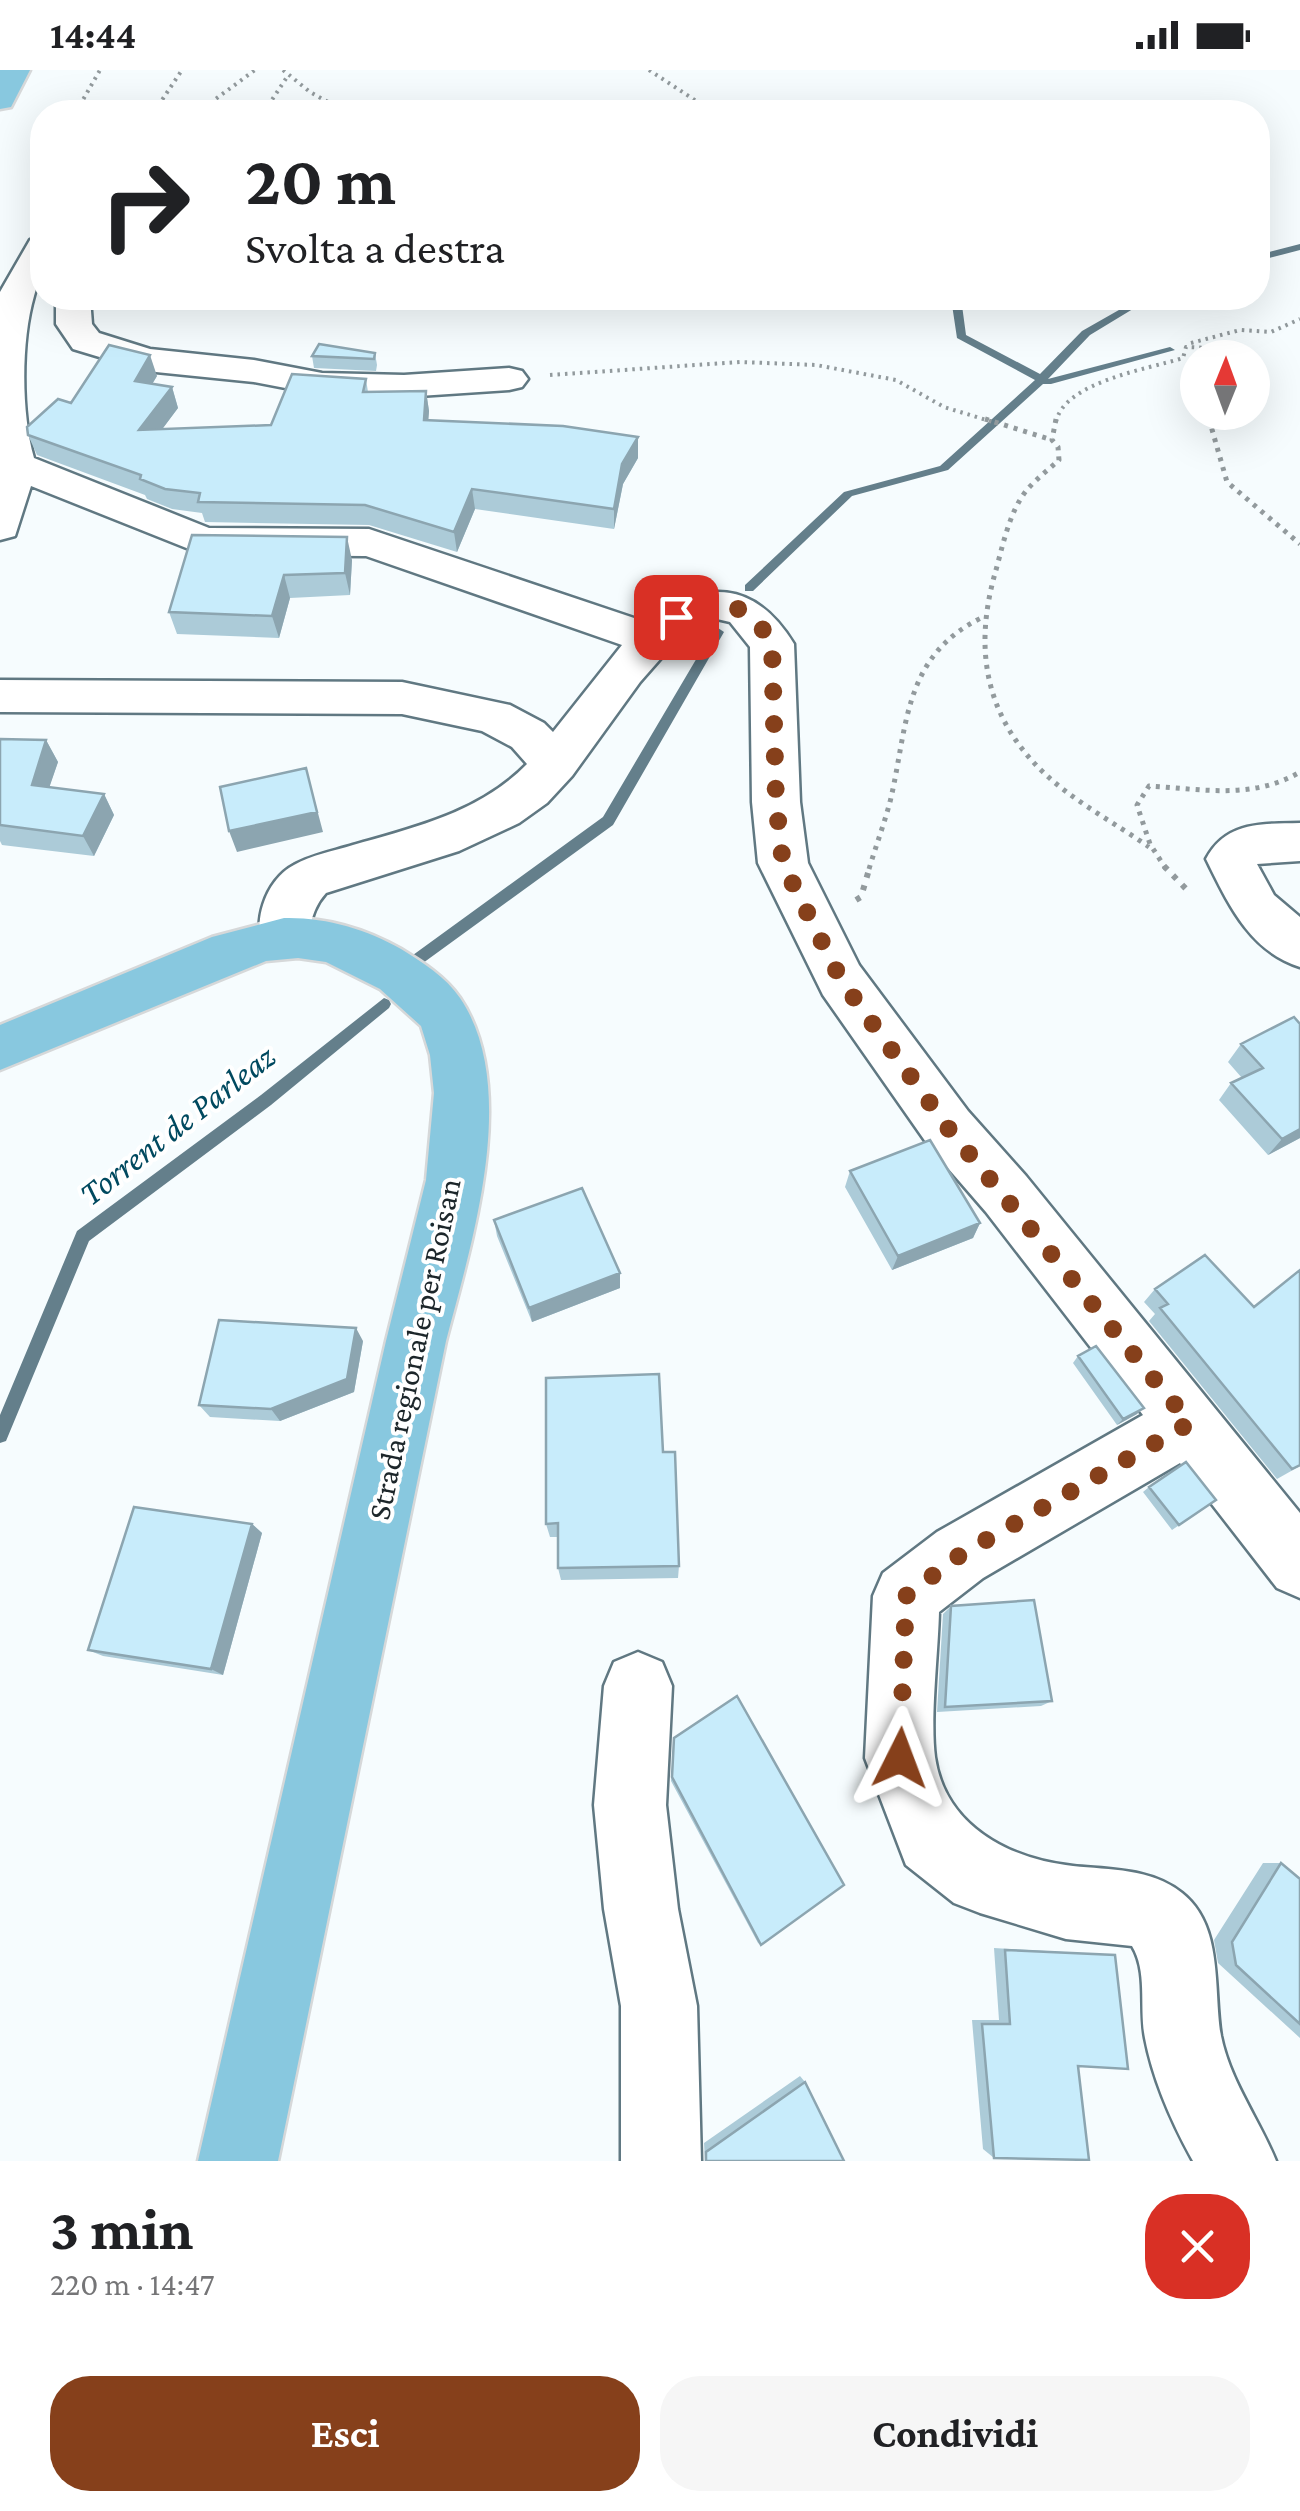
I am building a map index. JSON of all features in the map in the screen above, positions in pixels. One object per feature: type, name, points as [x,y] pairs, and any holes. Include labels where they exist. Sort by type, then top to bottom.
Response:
[{"type":"main road","points":[[0,100],[15,70]]},
{"type":"main road","name":"Strada regionale per Roisan","points":[[0,1048],[208,961],[282,938],[326,940],[373,957],[410,981],[444,1016],[455,1043],[463,1103],[442,1243],[416,1341],[238,2161]]},
{"type":"street","points":[[0,526],[16,465],[8,436],[6,376],[12,322],[23,277],[30,266]]},
{"type":"street","points":[[73,310],[74,324],[86,341],[146,360],[254,370],[322,384],[404,386],[509,379]]},
{"type":"street","points":[[16,465],[204,541],[369,543],[651,638]]},
{"type":"street","points":[[282,938],[288,901],[309,879],[492,820],[535,790],[651,638],[697,606],[740,609],[760,622],[772,644],[776,802],[783,864],[841,980],[948,1128],[1190,1423],[1300,1565]]},
{"type":"street","points":[[0,696],[402,698],[494,718],[528,734],[556,764]]},
{"type":"street","points":[[1300,842],[1250,842],[1230,859],[1256,910],[1300,947]]},
{"type":"street","points":[[1300,978],[1300,986]]},
{"type":"street","points":[[1190,1423],[960,1555],[906,1596],[900,1758],[931,1840],[980,1878],[1066,1902],[1138,1908],[1158,1920],[1176,1948],[1183,2037],[1199,2088],[1236,2161]]},
{"type":"street","points":[[638,1686],[630,1804],[641,1909],[659,2006],[661,2161]]},
{"type":"path","points":[[83,100],[100,70]]},
{"type":"path","points":[[162,100],[182,70]]},
{"type":"path","points":[[214,100],[255,70]]},
{"type":"path","points":[[284,70],[286,76],[326,100]]},
{"type":"path","points":[[649,70],[694,100]]},
{"type":"path","points":[[271,100],[286,76]]},
{"type":"path","points":[[1206,340],[1240,330],[1271,332],[1300,319]]},
{"type":"path","points":[[1052,440],[1058,412],[1082,388],[1180,359]]},
{"type":"path","points":[[509,379],[740,362],[816,365],[896,380],[944,407],[1052,440],[1058,447],[1059,460],[1024,493],[1007,532],[983,617],[982,650],[990,684],[1015,738],[1044,773],[1148,847],[1137,806],[1149,786],[1242,793],[1278,788],[1300,772]]},
{"type":"path","points":[[1212,430],[1227,482],[1300,544]]},
{"type":"path","points":[[815,932],[861,896],[890,800],[904,715],[920,679],[954,631],[983,617]]},
{"type":"building","points":[[319,344],[375,353],[374,359],[312,356]]},
{"type":"building","points":[[109,345],[150,355],[135,381],[172,387],[139,430],[271,425],[292,374],[366,379],[363,392],[426,391],[424,420],[563,426],[638,437],[622,464],[614,509],[472,489],[454,532],[365,505],[198,502],[200,493],[165,489],[140,479],[141,475],[28,435],[27,427],[58,399],[71,403]]},
{"type":"building","points":[[192,535],[347,537],[345,573],[284,575],[272,616],[169,612]]},
{"type":"building","points":[[0,739],[46,740],[32,785],[104,794],[83,836],[0,825]]},
{"type":"building","points":[[306,768],[317,812],[229,831],[220,787]]},
{"type":"building","points":[[1294,1017],[1300,1024],[1300,1129],[1282,1139],[1231,1083],[1263,1068],[1241,1044]]},
{"type":"building","points":[[930,1140],[980,1223],[898,1256],[850,1171]]},
{"type":"building","points":[[582,1188],[620,1273],[529,1308],[494,1220]]},
{"type":"building","points":[[1205,1255],[1254,1307],[1300,1270],[1300,1465],[1292,1469],[1160,1308],[1168,1304],[1155,1289]]},
{"type":"building","points":[[219,1320],[356,1328],[347,1379],[271,1409],[199,1405]]},
{"type":"building","points":[[1096,1346],[1144,1408],[1123,1419],[1078,1356]]},
{"type":"building","points":[[659,1374],[663,1452],[675,1452],[679,1566],[558,1568],[558,1523],[546,1524],[546,1378]]},
{"type":"building","points":[[1186,1462],[1216,1500],[1179,1525],[1149,1487]]},
{"type":"building","points":[[134,1507],[252,1524],[211,1669],[88,1650]]},
{"type":"building","points":[[1034,1600],[1052,1701],[945,1707],[951,1606]]},
{"type":"building","points":[[737,1696],[844,1885],[761,1945],[672,1777],[674,1738]]},
{"type":"building","points":[[1281,1863],[1300,1879],[1300,2024],[1236,1965],[1232,1942]]},
{"type":"building","points":[[1005,1950],[1115,1955],[1128,2069],[1078,2066],[1089,2160],[994,2158],[982,2024],[1010,2024]]},
{"type":"building","points":[[805,2082],[844,2161],[706,2161],[706,2152]]},
{"type":"waterway","name":"Torrent de Parleaz","points":[[1270,255],[1300,247]]},
{"type":"waterway","points":[[958,310],[961,336],[1041,379]]},
{"type":"waterway","name":"Torrent de Parleaz","points":[[1041,379],[1086,333],[1125,310]]},
{"type":"waterway","points":[[1041,379],[1047,382],[1170,350]]},
{"type":"waterway","name":"Torrent de Parleaz","points":[[749,588],[848,494],[944,468],[1041,379]]},
{"type":"waterway","name":"Torrent de Parleaz","points":[[418,959],[608,821],[718,632]]},
{"type":"waterway","name":"Torrent de Parleaz","points":[[0,1435],[83,1236],[266,1100],[384,1004]]},
{"type":"route","points":[[676,617],[697,606],[716,605],[740,609],[760,622],[772,644],[776,802],[783,864],[815,932],[841,980],[948,1128],[1190,1423],[960,1555],[906,1596],[900,1758]]}]
